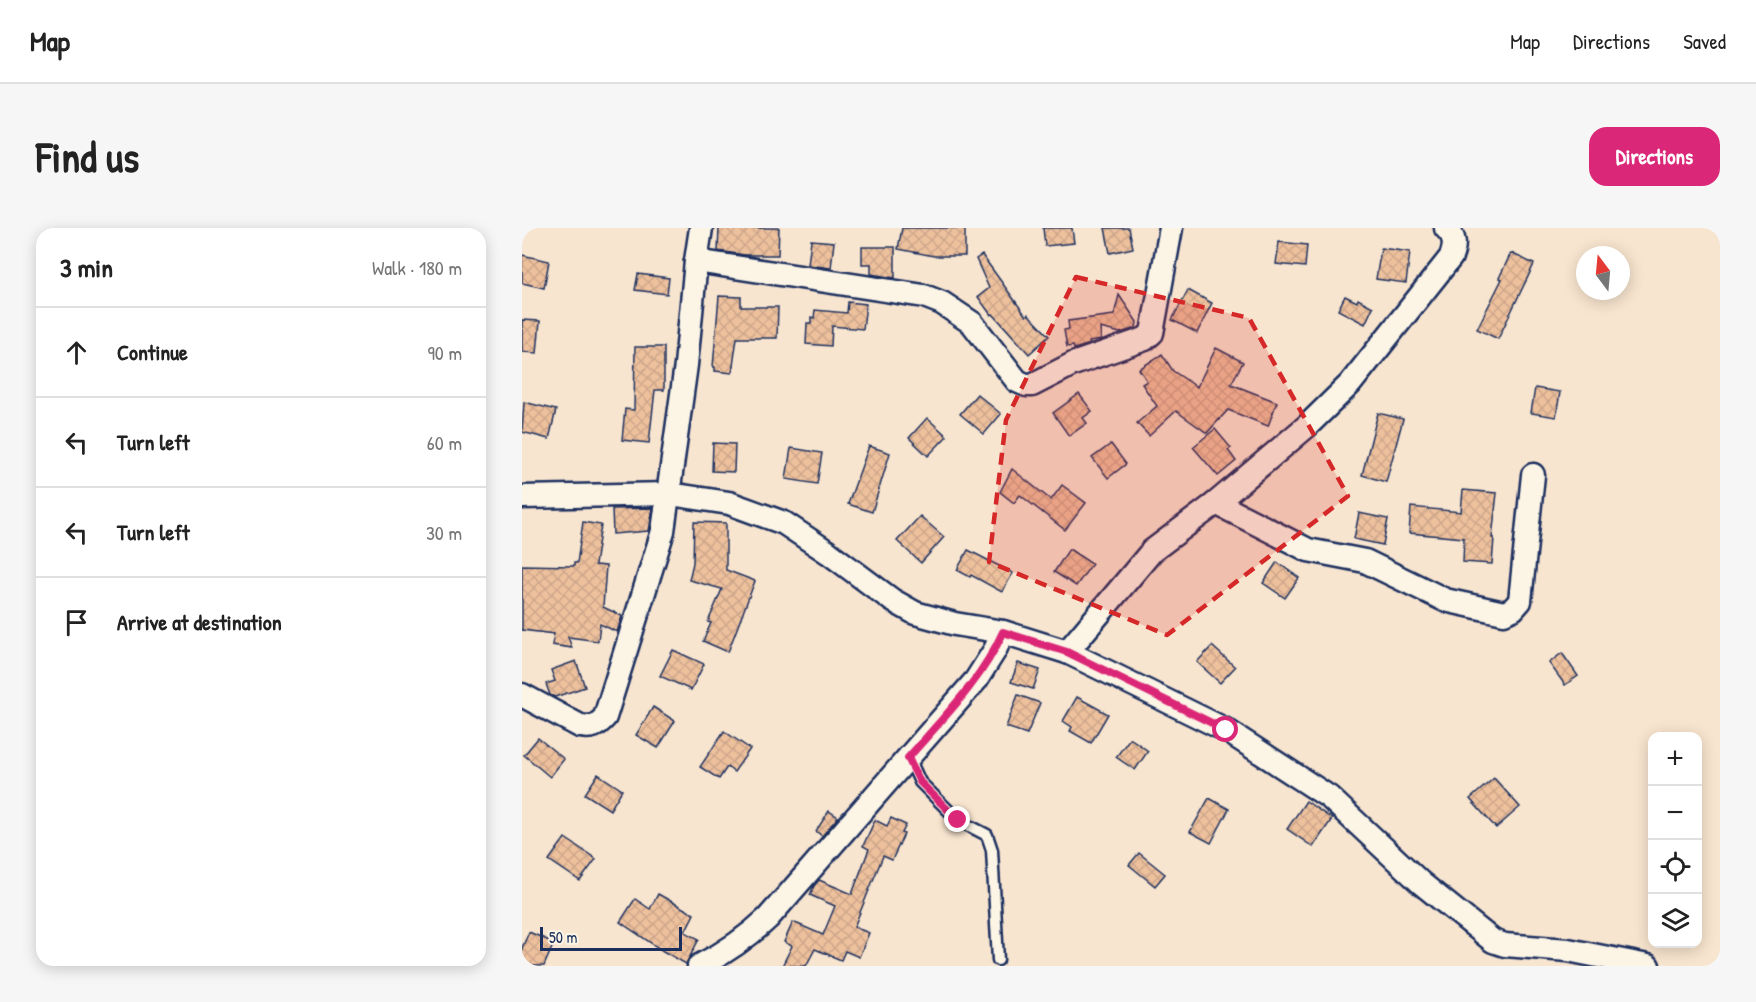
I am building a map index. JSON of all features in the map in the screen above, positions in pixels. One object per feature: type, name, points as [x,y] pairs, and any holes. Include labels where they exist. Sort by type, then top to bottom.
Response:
[{"type":"street","points":[[522,695],[580,726],[590,728],[598,725],[605,717],[663,531],[686,365],[701,228]]},
{"type":"street","points":[[696,261],[924,296],[942,303],[972,323],[1017,381],[1032,385],[1073,364],[1145,339],[1152,333],[1171,228]]},
{"type":"street","points":[[1067,652],[1152,551],[1216,502],[1307,426],[1350,384],[1451,257],[1455,244],[1451,232],[1446,228]]},
{"type":"street","points":[[1216,502],[1308,550],[1365,561],[1445,600],[1504,613],[1513,609],[1520,601],[1533,476]]},
{"type":"street","points":[[522,497],[669,494],[729,504],[784,523],[892,600],[915,613],[955,624],[1003,632],[1067,652],[1226,730],[1329,797],[1421,883],[1493,941],[1505,945],[1568,950],[1648,966]]},
{"type":"street","points":[[699,966],[752,934],[768,918],[976,680],[1003,632]]},
{"type":"lane","points":[[908,758],[920,782],[958,820],[987,834],[992,850],[998,960]]},
{"type":"highlighted area","points":[[1076,277],[1249,318],[1348,496],[1167,635],[989,562],[1006,420]]},
{"type":"building","points":[[719,228],[779,228],[778,255],[745,255],[718,251]]},
{"type":"building","points":[[902,228],[965,228],[965,256],[934,256],[898,249]]},
{"type":"building","points":[[1043,228],[1072,228],[1074,243],[1045,246]]},
{"type":"building","points":[[1105,228],[1129,228],[1133,248],[1110,253]]},
{"type":"building","points":[[811,240],[834,242],[831,268],[808,265]]},
{"type":"building","points":[[1279,242],[1307,245],[1305,267],[1276,264]]},
{"type":"building","points":[[862,247],[895,247],[895,278],[871,274],[871,264],[862,264]]},
{"type":"building","points":[[1381,248],[1410,252],[1406,283],[1376,279]]},
{"type":"building","points":[[1511,253],[1534,264],[1498,339],[1477,329],[1502,279],[1499,278]]},
{"type":"building","points":[[522,255],[549,261],[544,288],[522,283]]},
{"type":"building","points":[[982,255],[1026,316],[1028,314],[1049,336],[1029,354],[993,314],[991,315],[978,297],[989,288],[976,259]]},
{"type":"building","points":[[638,274],[669,278],[667,294],[635,290]]},
{"type":"building","points":[[1188,290],[1212,303],[1197,333],[1172,320]]},
{"type":"building","points":[[1119,295],[1137,322],[1136,328],[1120,333],[1100,328],[1101,340],[1089,342],[1090,344],[1074,349],[1073,346],[1067,347],[1064,330],[1069,329],[1068,321],[1114,315]]},
{"type":"building","points":[[719,296],[741,297],[741,307],[778,307],[777,338],[737,338],[732,373],[715,371],[713,367]]},
{"type":"building","points":[[1345,296],[1357,302],[1358,299],[1373,307],[1365,324],[1338,310]]},
{"type":"building","points":[[848,302],[866,304],[863,329],[832,326],[831,346],[806,344],[807,323],[811,323],[815,310],[847,313]]},
{"type":"building","points":[[522,320],[540,321],[537,353],[522,352]]},
{"type":"building","points":[[635,347],[664,347],[664,390],[655,390],[649,443],[622,440],[625,409],[634,410]]},
{"type":"building","points":[[1216,348],[1243,362],[1231,384],[1277,402],[1268,426],[1228,410],[1207,433],[1176,411],[1149,436],[1137,423],[1157,406],[1142,384],[1147,381],[1139,369],[1162,354],[1173,371],[1197,387]]},
{"type":"building","points":[[1535,388],[1560,392],[1556,417],[1531,413]]},
{"type":"building","points":[[977,394],[1001,414],[984,434],[960,414]]},
{"type":"building","points":[[1079,394],[1092,411],[1083,418],[1087,423],[1069,436],[1053,413]]},
{"type":"building","points":[[524,402],[556,410],[549,439],[522,432]]},
{"type":"building","points":[[1378,413],[1403,419],[1386,482],[1362,475]]},
{"type":"building","points":[[927,418],[947,436],[928,456],[909,438]]},
{"type":"building","points":[[1215,429],[1231,448],[1228,450],[1236,461],[1218,476],[1193,447]]},
{"type":"building","points":[[713,443],[735,444],[734,472],[712,471]]},
{"type":"building","points":[[1111,444],[1126,464],[1108,478],[1092,458]]},
{"type":"building","points":[[869,446],[890,453],[872,512],[848,504]]},
{"type":"building","points":[[791,448],[822,453],[817,484],[786,479]]},
{"type":"building","points":[[1012,469],[1051,500],[1062,485],[1086,503],[1065,530],[1020,495],[1014,503],[1000,492]]},
{"type":"building","points":[[1463,490],[1497,493],[1492,538],[1494,538],[1492,564],[1463,562],[1464,538],[1409,533],[1411,507],[1461,512]]},
{"type":"building","points":[[653,508],[649,531],[613,534],[612,509]]},
{"type":"building","points":[[1359,513],[1388,519],[1383,545],[1354,539]]},
{"type":"building","points":[[920,516],[944,537],[921,563],[897,541]]},
{"type":"building","points":[[583,522],[601,525],[595,565],[606,566],[603,607],[622,616],[617,632],[600,624],[598,641],[568,637],[572,648],[552,645],[554,634],[522,630],[522,565],[574,566],[574,563],[577,563]]},
{"type":"building","points":[[694,522],[726,523],[726,570],[755,581],[728,652],[703,641],[711,623],[708,622],[722,589],[689,580],[693,563]]},
{"type":"building","points":[[1069,549],[1092,564],[1076,586],[1054,572]]},
{"type":"building","points":[[968,550],[1013,573],[1002,592],[957,570]]},
{"type":"building","points":[[1277,562],[1299,578],[1285,598],[1263,583]]},
{"type":"building","points":[[1212,646],[1235,667],[1220,683],[1197,662]]},
{"type":"building","points":[[673,650],[704,664],[691,690],[660,676]]},
{"type":"building","points":[[1562,653],[1578,676],[1565,685],[1549,663]]},
{"type":"building","points":[[576,661],[585,687],[555,697],[550,695],[546,684],[555,681],[551,670]]},
{"type":"building","points":[[1018,663],[1040,670],[1033,689],[1011,682]]},
{"type":"building","points":[[1018,695],[1040,703],[1027,734],[1006,727]]},
{"type":"building","points":[[1077,697],[1108,714],[1091,743],[1070,731],[1072,727],[1063,721]]},
{"type":"building","points":[[653,707],[675,721],[658,748],[636,735]]},
{"type":"building","points":[[724,731],[750,749],[734,772],[727,767],[719,779],[700,767]]},
{"type":"building","points":[[538,738],[564,759],[550,777],[524,755]]},
{"type":"building","points":[[1130,738],[1148,751],[1135,770],[1116,757]]},
{"type":"building","points":[[598,774],[622,790],[610,810],[585,794]]},
{"type":"building","points":[[1494,778],[1520,807],[1496,828],[1470,799]]},
{"type":"building","points":[[1209,798],[1229,809],[1211,843],[1190,832]]},
{"type":"building","points":[[1306,801],[1332,819],[1313,847],[1287,829]]},
{"type":"building","points":[[829,811],[838,817],[822,836],[816,831]]},
{"type":"building","points":[[891,818],[906,825],[902,833],[904,834],[892,860],[883,856],[854,927],[869,933],[859,957],[845,951],[841,960],[815,949],[806,966],[782,966],[792,946],[784,942],[793,922],[823,935],[835,906],[810,895],[814,886],[819,880],[852,894],[869,849],[863,846],[875,820],[887,826]]},
{"type":"building","points":[[565,838],[596,859],[580,881],[549,860]]},
{"type":"building","points":[[1139,853],[1165,874],[1155,886],[1129,865]]},
{"type":"building","points":[[658,894],[694,914],[685,932],[699,939],[686,964],[620,922],[635,899],[650,909]]},
{"type":"building","points":[[529,932],[554,943],[544,966],[522,966],[522,948]]},
{"type":"route","points":[[958,820],[920,782],[908,758],[976,680],[1003,632],[1067,652],[1226,730]]}]
